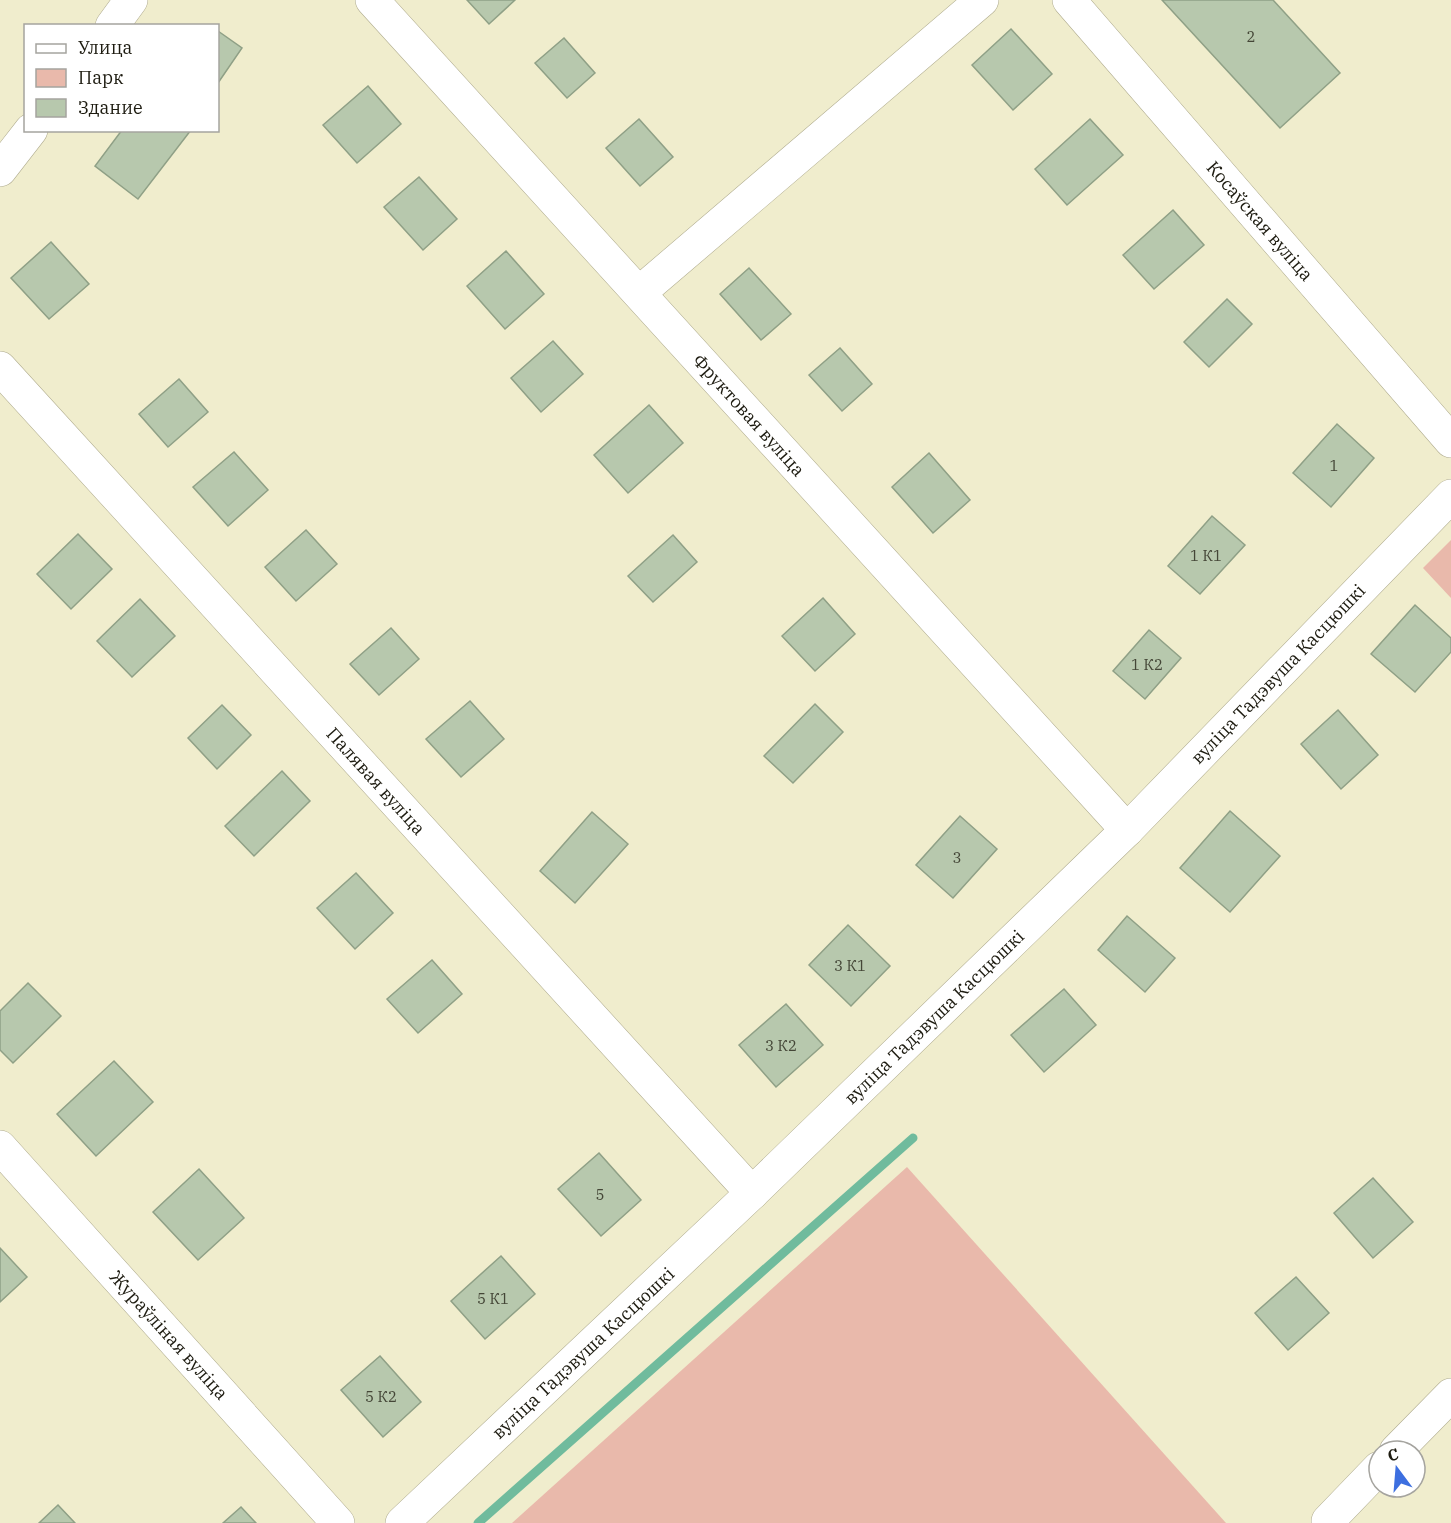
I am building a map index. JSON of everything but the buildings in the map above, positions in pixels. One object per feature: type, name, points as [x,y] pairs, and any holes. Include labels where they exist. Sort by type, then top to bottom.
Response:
[{"type":"street","points":[[113,24],[131,0]]},
{"type":"street","name":"Фруктовая вуліца","points":[[372,0],[1126,830]]},
{"type":"street","points":[[639,293],[982,0]]},
{"type":"street","name":"Косаўская вуліца","points":[[1069,0],[1451,441]]},
{"type":"street","points":[[0,170],[29,132]]},
{"type":"street","name":"Палявая вуліца","points":[[0,368],[752,1193]]},
{"type":"street","name":"вуліца Тадэвуша Касцюшкі","points":[[402,1523],[752,1193],[1126,830],[1451,496]]},
{"type":"street","name":"Жураўліная вуліца","points":[[0,1147],[338,1523]]},
{"type":"street","points":[[1408,1439],[1451,1395]]},
{"type":"street","points":[[1328,1521],[1367,1480]]},
{"type":"green space","points":[[1451,540],[1451,598],[1423,568]]},
{"type":"green space","points":[[907,1167],[1226,1523],[512,1523]]},
{"type":"waterway","points":[[478,1523],[913,1138]]}]
